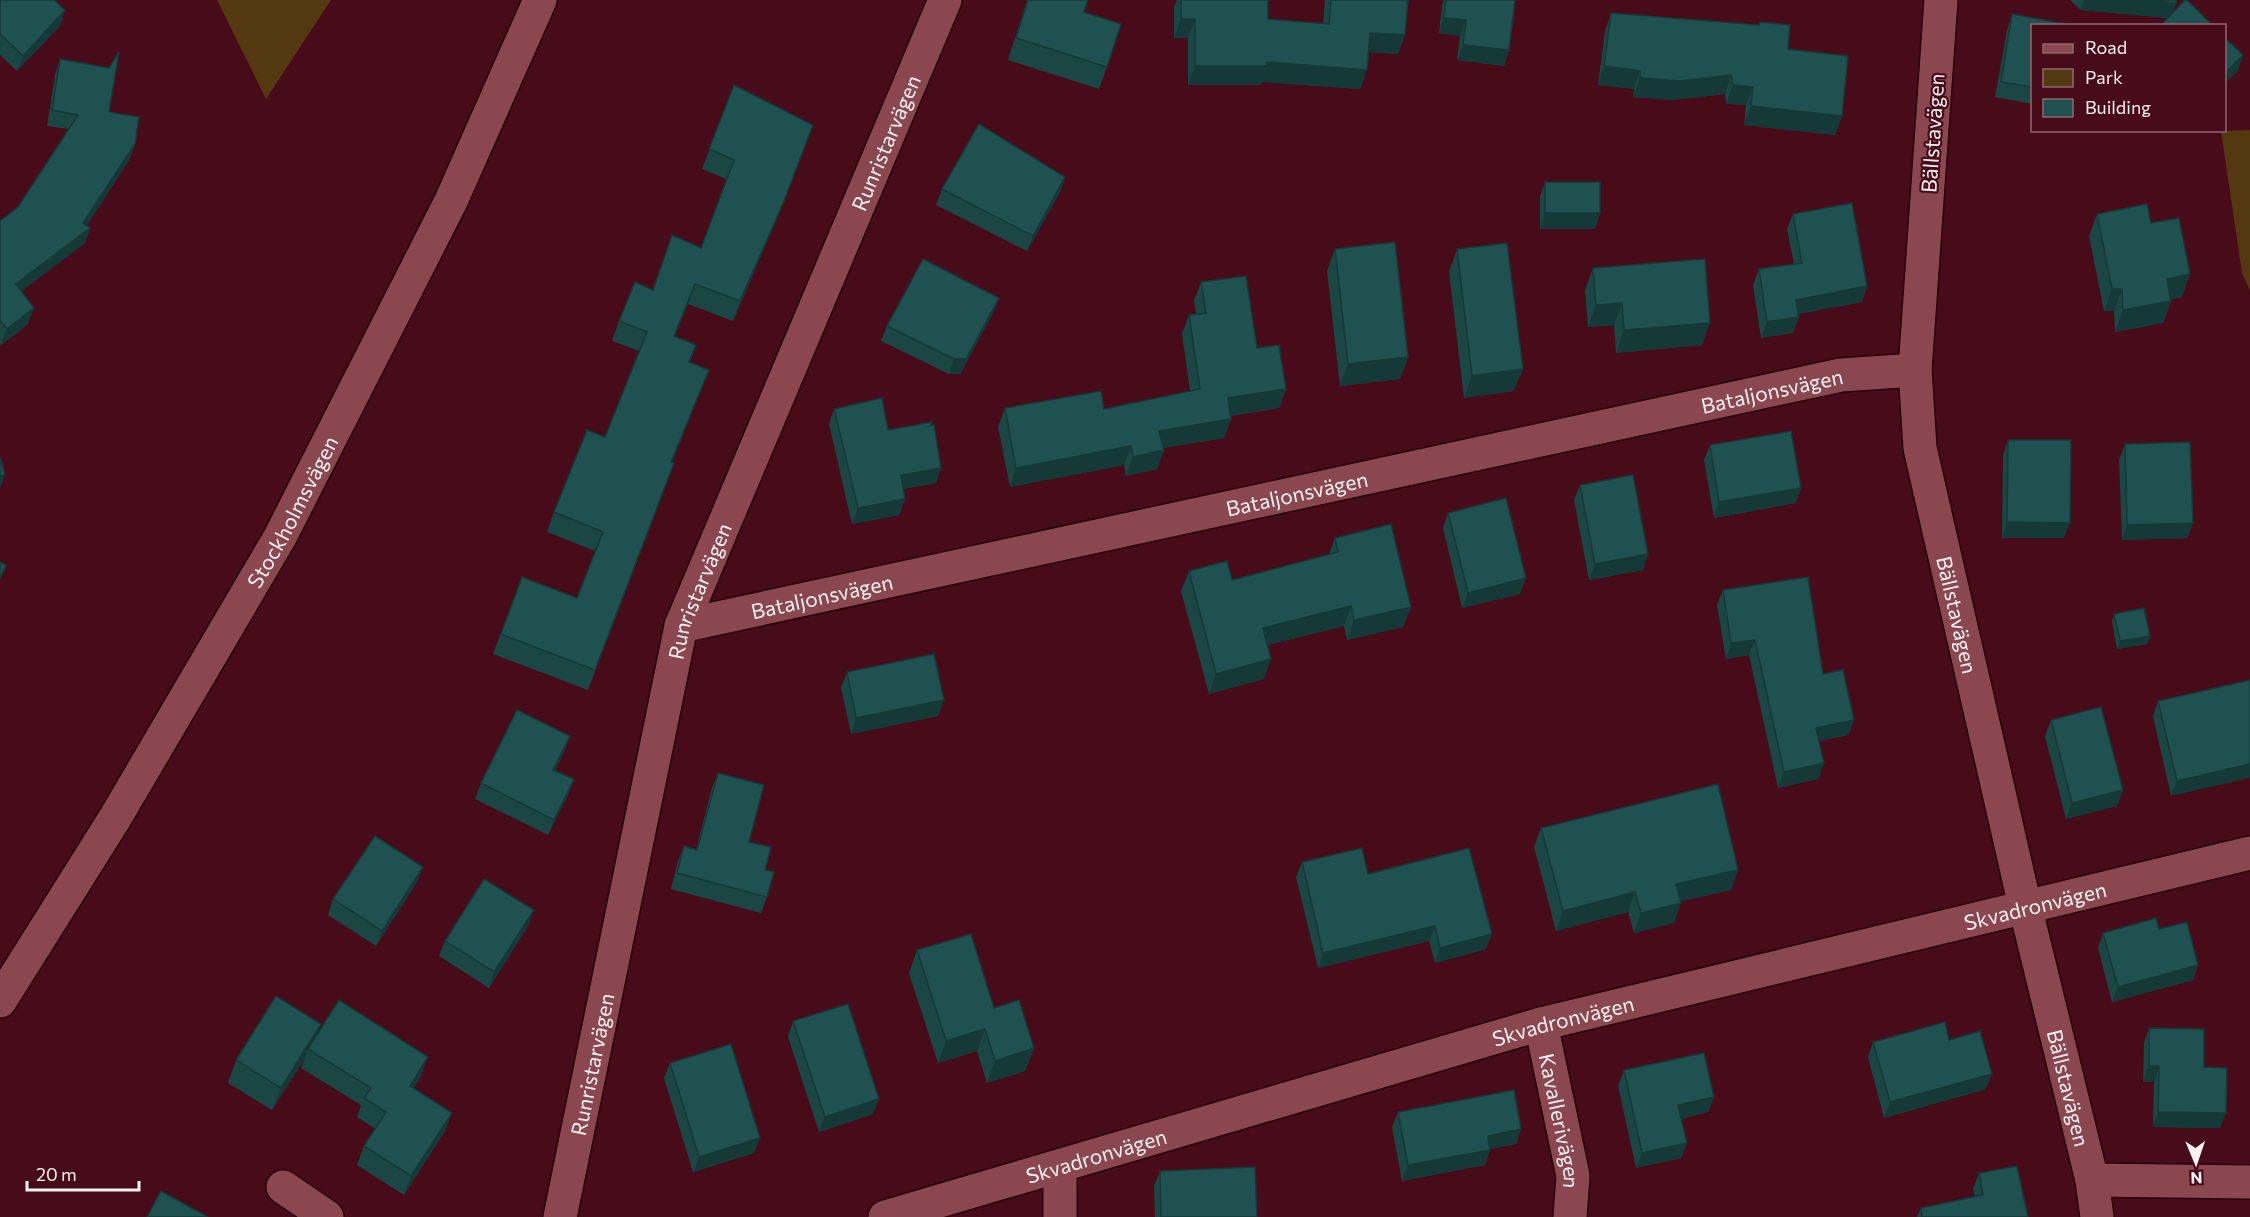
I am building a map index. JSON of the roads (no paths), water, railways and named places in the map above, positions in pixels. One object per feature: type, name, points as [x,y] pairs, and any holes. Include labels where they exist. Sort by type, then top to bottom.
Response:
[{"type":"street","name":"Stockholmsvägen","points":[[0,1001],[115,818],[280,537],[451,201],[540,0]]},
{"type":"street","name":"Runristarvägen","points":[[560,1217],[681,626],[945,0]]},
{"type":"street","name":"Bällstavägen","points":[[1937,0],[1916,370],[1920,448],[2025,906],[2092,1180],[2097,1217]]},
{"type":"street","name":"Bataljonsvägen","points":[[681,626],[1841,375],[1916,370]]},
{"type":"street","name":"Skvadronvägen","points":[[885,1217],[1541,1024],[2250,853]]},
{"type":"street","name":"Kavallerivägen","points":[[1541,1024],[1573,1176],[1570,1217]]},
{"type":"street","points":[[1060,1166],[1060,1217]]},
{"type":"street","points":[[2092,1180],[2250,1182]]},
{"type":"street","points":[[283,1187],[327,1217]]}]
